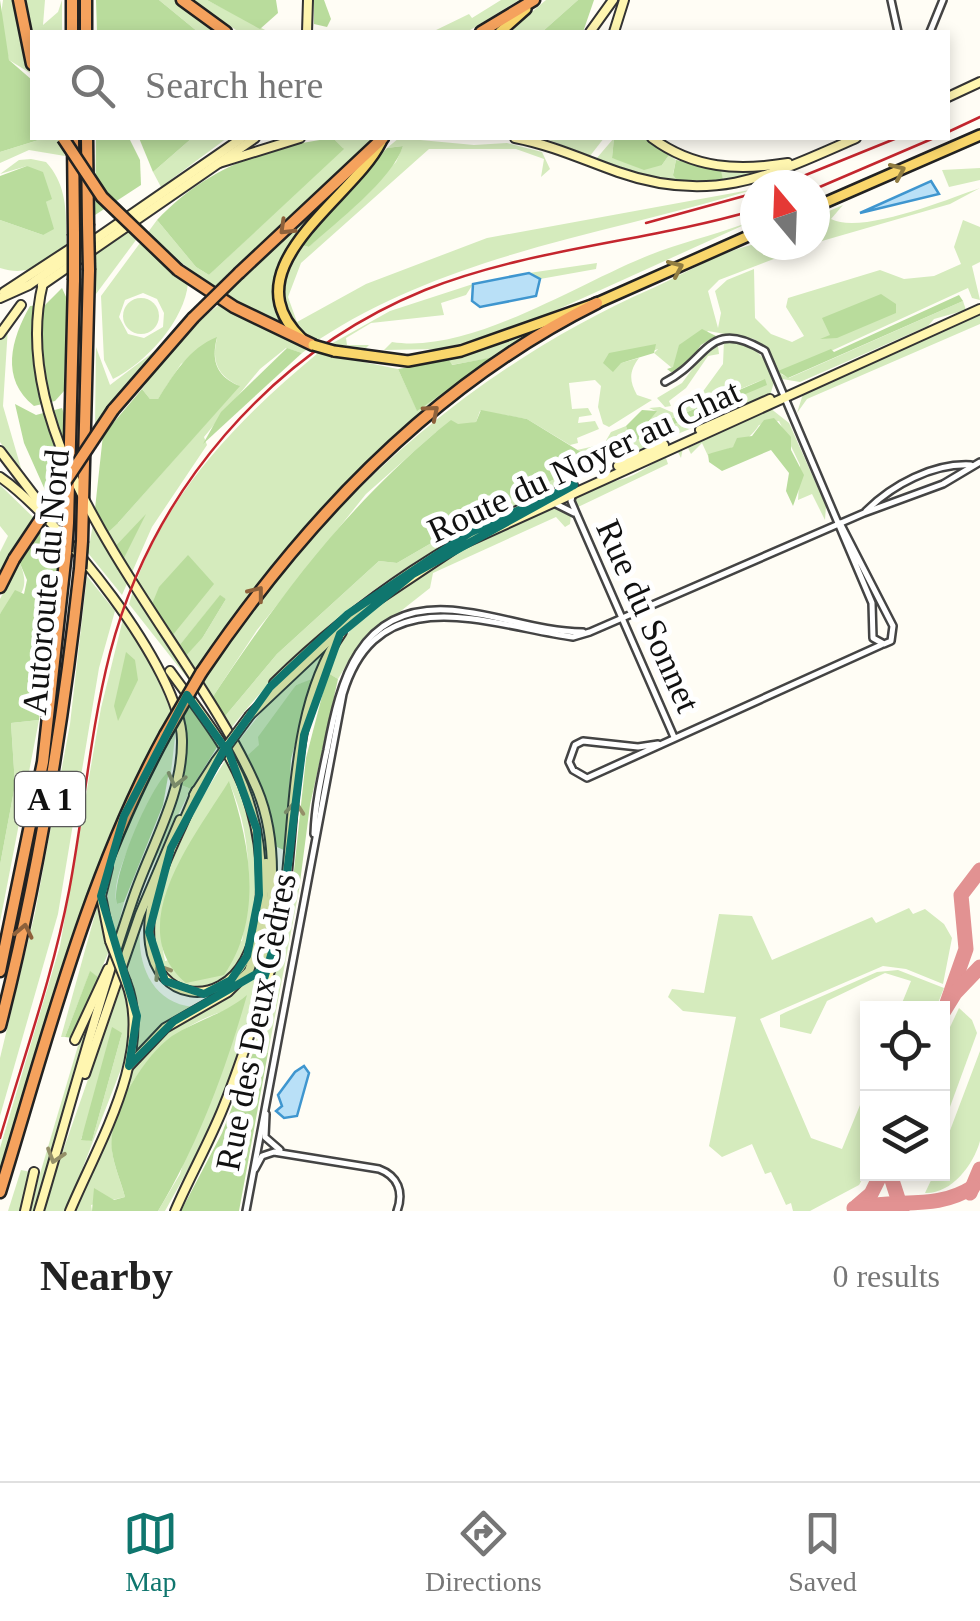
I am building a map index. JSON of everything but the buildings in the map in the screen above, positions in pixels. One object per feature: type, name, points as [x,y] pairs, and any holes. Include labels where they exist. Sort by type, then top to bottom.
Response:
[{"type":"highway","points":[[19,0],[30,54]]},
{"type":"highway","points":[[72,0],[72,30]]},
{"type":"highway","points":[[86,0],[86,30]]},
{"type":"highway","points":[[182,0],[223,30]]},
{"type":"highway","points":[[483,30],[534,0]]},
{"type":"highway","points":[[64,140],[102,196],[178,270],[234,307],[313,345]]},
{"type":"highway","name":"Autoroute du Nord","points":[[0,970],[42,762],[66,552],[74,280],[73,140]]},
{"type":"highway","name":"Autoroute du Nord","points":[[0,1026],[52,783],[80,569],[88,270],[87,140]]},
{"type":"highway","points":[[0,587],[14,559],[113,410],[193,318],[382,140]]},
{"type":"highway","points":[[0,1192],[124,816],[165,735],[251,600],[359,476],[475,378],[597,303]]},
{"type":"main road","points":[[502,30],[534,0]]},
{"type":"main road","points":[[830,200],[980,134]]},
{"type":"main road","points":[[382,140],[304,234],[281,275],[277,295],[280,310],[300,338],[313,345],[408,361],[461,350],[597,303],[740,240]]},
{"type":"street","points":[[308,0],[308,30]]},
{"type":"street","points":[[591,30],[613,0]]},
{"type":"street","points":[[615,30],[624,0]]},
{"type":"street","points":[[892,0],[898,30]]},
{"type":"street","points":[[931,30],[943,0]]},
{"type":"street","points":[[950,95],[980,82]]},
{"type":"street","points":[[214,154],[232,140]]},
{"type":"street","points":[[0,296],[238,140]]},
{"type":"street","points":[[0,334],[43,284],[253,140]]},
{"type":"street","points":[[206,169],[252,150],[292,140]]},
{"type":"street","points":[[523,140],[679,188],[748,182],[851,140]]},
{"type":"street","points":[[655,140],[684,158],[721,167],[745,169],[803,161]]},
{"type":"street","points":[[837,146],[844,140]]},
{"type":"street","points":[[9,342],[16,320],[43,284]]},
{"type":"street","name":"Route du Noyer au Chat","points":[[250,714],[270,688],[322,638],[404,573],[472,532],[980,309]]},
{"type":"street","points":[[665,382],[683,373],[702,348],[724,336],[744,338],[764,351],[872,604],[873,638],[884,644]]},
{"type":"street","points":[[0,451],[241,758],[258,792],[266,822],[271,907],[260,992]]},
{"type":"street","points":[[0,460],[153,654],[164,662],[228,754],[256,830],[259,895],[247,956],[231,980],[204,994],[183,992],[165,981],[152,957],[149,932],[161,876],[196,792]]},
{"type":"street","points":[[25,464],[52,516]]},
{"type":"street","points":[[864,513],[892,488],[952,464],[977,464]]},
{"type":"street","points":[[622,618],[864,513],[943,484],[977,464]]},
{"type":"street","points":[[0,477],[32,504]]},
{"type":"street","name":"Route du Noyer au Chat","points":[[250,714],[358,614],[460,546],[572,488]]},
{"type":"street","name":"Rue du Sonnet","points":[[572,488],[576,516],[674,736]]},
{"type":"street","points":[[892,488],[896,498],[892,505]]},
{"type":"street","name":"Rue du Sonnet","points":[[547,504],[562,504],[576,516]]},
{"type":"street","points":[[658,744],[638,747],[582,740],[575,745],[569,762],[572,770],[587,778],[891,641],[893,626],[840,524]]},
{"type":"street","points":[[172,1211],[224,1106],[260,992],[281,922],[304,735],[316,688],[328,655],[358,614]]},
{"type":"street","name":"Rue des Deux Cèdres","points":[[246,1211],[347,682],[361,657],[384,634],[406,622],[437,615],[573,637],[622,618]]},
{"type":"street","points":[[38,1211],[112,967],[179,771],[181,725],[153,654]]},
{"type":"street","points":[[73,1095],[169,838],[250,714]]},
{"type":"street","points":[[129,1066],[165,1028],[228,992],[249,970],[264,912],[266,822]]},
{"type":"street","points":[[70,1211],[129,1066],[137,1016],[110,940],[101,896],[111,854]]},
{"type":"street","points":[[75,1040],[101,980],[112,967]]},
{"type":"street","points":[[266,1104],[267,1142],[293,1154]]},
{"type":"street","points":[[251,1176],[265,1154],[293,1154],[379,1169],[389,1172],[399,1188],[397,1211]]},
{"type":"street","points":[[25,1211],[34,1172]]},
{"type":"highlighted area","points":[[574,485],[413,574],[340,634],[304,735],[281,922],[260,992],[263,970],[174,1021],[129,1066],[137,1016],[101,896],[124,816],[187,695],[225,748],[171,848],[149,932],[165,981],[204,994],[231,980],[247,956],[259,895],[257,830],[227,747],[270,687],[348,614],[471,532]]},
{"type":"green space","points":[[0,0],[9,60],[30,78],[30,140],[39,140],[0,152]]},
{"type":"green space","points":[[3,0],[14,0],[30,73],[9,60],[0,22]]},
{"type":"green space","points":[[22,0],[45,0],[43,25],[58,12],[62,0],[62,30],[30,30],[30,37]]},
{"type":"green space","points":[[96,0],[159,0],[196,30],[97,30]]},
{"type":"green space","points":[[159,0],[177,0],[218,30],[196,30]]},
{"type":"green space","points":[[191,0],[207,0],[265,30],[236,30]]},
{"type":"green space","points":[[207,0],[276,0],[278,13],[260,29]]},
{"type":"green space","points":[[314,0],[324,0],[331,19],[327,27],[314,24]]},
{"type":"green space","points":[[501,0],[519,0],[470,30],[436,30],[469,14],[472,18]]},
{"type":"green space","points":[[546,0],[578,0],[544,30],[510,30]]},
{"type":"green space","points":[[578,0],[594,0],[584,30],[544,30]]},
{"type":"green space","points":[[39,140],[59,140],[65,156],[29,150],[0,163],[0,152]]},
{"type":"green space","points":[[96,140],[130,140],[140,160],[141,185],[95,215]]},
{"type":"green space","points":[[140,140],[190,140],[153,172]]},
{"type":"green space","points":[[190,140],[224,140],[161,187],[153,172]]},
{"type":"green space","points":[[335,140],[372,140],[214,288],[146,235],[157,220],[196,267],[209,275],[343,148]]},
{"type":"green space","points":[[335,140],[344,149],[209,275],[196,267],[157,220],[195,187],[237,163],[308,142]]},
{"type":"green space","points":[[397,140],[507,143],[542,152],[550,169],[541,177],[544,159],[516,149],[429,149],[301,263],[288,297],[297,322],[366,284],[487,238],[740,193],[475,266],[369,310],[318,340],[302,332],[285,311],[288,273],[301,245],[309,247],[396,162],[403,146],[387,148]]},
{"type":"green space","points":[[549,140],[602,140],[590,156]]},
{"type":"green space","points":[[614,140],[612,158],[662,165],[669,155],[676,160],[673,174],[678,180],[722,180],[721,169],[745,170],[740,170],[740,178],[722,181],[701,182],[681,181],[641,174],[596,159]]},
{"type":"green space","points":[[614,140],[650,140],[669,155],[662,165],[644,170],[612,158]]},
{"type":"green space","points":[[403,146],[388,172],[362,200],[309,247],[301,245],[387,148]]},
{"type":"green space","points":[[19,160],[46,162],[59,182],[65,203],[66,249],[34,268],[0,268],[0,220],[43,235],[46,202],[51,199],[27,166],[0,174]]},
{"type":"green space","points":[[676,160],[721,169],[723,181],[677,180],[673,175]]},
{"type":"green space","points":[[27,166],[43,172],[52,199],[46,202],[54,229],[43,235],[0,220],[0,176]]},
{"type":"green space","points":[[980,168],[980,180],[949,187],[942,170]]},
{"type":"green space","points":[[980,188],[950,204],[830,239],[830,211],[843,205],[831,219],[862,222],[905,214]]},
{"type":"green space","points":[[323,201],[291,245],[277,277],[275,294],[286,327],[226,296],[231,286]]},
{"type":"green space","points":[[963,220],[980,227],[980,262],[972,266],[980,300],[972,298],[968,288],[781,374],[789,378],[963,301],[966,310],[934,319],[928,326],[800,382],[782,379],[766,348],[754,339],[708,331],[672,368],[654,353],[658,349],[621,363],[639,358],[631,376],[633,385],[637,395],[652,400],[609,427],[603,424],[598,407],[601,386],[595,380],[569,383],[572,409],[588,408],[592,415],[579,417],[578,423],[595,421],[599,429],[577,438],[578,443],[570,445],[527,419],[480,411],[476,422],[436,432],[366,494],[257,630],[208,704],[197,691],[288,566],[395,455],[454,406],[583,322],[740,249],[740,260],[771,260],[719,280],[708,291],[718,328],[721,313],[715,291],[727,280],[754,269],[755,318],[771,334],[792,342],[804,336],[786,307],[788,298],[880,270],[904,279],[934,276],[961,264],[954,247]]},
{"type":"green space","points":[[740,225],[508,332],[439,349],[384,350],[392,342],[424,343],[493,326],[660,251]]},
{"type":"green space","points":[[127,230],[136,240],[96,294],[95,254]]},
{"type":"green space","points":[[140,243],[188,283],[180,311],[162,339],[113,379],[104,360],[101,296]],"holes":[[[143,293],[157,299],[164,313],[163,327],[144,338],[128,334],[119,317],[125,300]]]},
{"type":"green space","points":[[597,263],[596,269],[540,279],[529,273]]},
{"type":"green space","points":[[473,284],[466,295],[441,303],[444,315],[371,323],[346,338],[347,345],[369,345],[366,348],[331,344],[390,311]]},
{"type":"green space","points":[[62,288],[67,299],[64,391],[55,401],[34,406],[16,384],[14,345],[30,306],[45,305]]},
{"type":"green space","points":[[881,294],[896,304],[896,313],[837,338],[820,339],[830,335],[822,318]]},
{"type":"green space","points":[[959,295],[963,301],[788,378],[778,371],[831,349],[834,352]]},
{"type":"green space","points":[[141,298],[154,303],[159,316],[154,329],[141,334],[128,329],[123,316],[128,303]]},
{"type":"green space","points":[[219,305],[309,348],[302,353],[286,348],[260,369],[204,437],[207,445],[152,527],[122,595],[88,553],[94,518],[118,523],[239,386],[218,367],[217,338],[181,364],[158,399],[150,399],[142,389],[186,334]]},
{"type":"green space","points":[[980,314],[980,324],[807,399],[797,413],[803,394]]},
{"type":"green space","points":[[8,327],[3,406],[23,475],[0,442],[0,339]]},
{"type":"green space","points":[[702,329],[716,336],[701,345],[683,371],[667,369],[673,367],[679,345]]},
{"type":"green space","points":[[536,331],[435,404],[343,486],[261,579],[189,680],[129,604],[160,531],[204,465],[259,406],[318,353],[398,369],[417,410],[491,358],[451,365],[449,360]],"holes":[[[220,596],[226,599],[203,637],[174,652]]]},
{"type":"green space","points":[[217,337],[217,367],[225,378],[240,386],[118,523],[106,534],[98,533],[94,518],[103,435],[142,389],[150,399],[158,399],[190,355]]},
{"type":"green space","points":[[724,340],[750,346],[762,357],[774,382],[770,396],[602,465],[577,450],[604,444],[611,432],[626,426],[631,441],[764,379],[638,433],[656,411],[649,408],[660,407],[676,414],[696,401],[723,364]]},
{"type":"green space","points":[[656,344],[654,353],[621,363],[613,372],[603,363],[609,353]]},
{"type":"green space","points":[[718,346],[719,354],[708,356],[686,388],[669,401],[671,406],[665,407],[657,398],[682,383],[708,348]]},
{"type":"green space","points":[[96,347],[110,385],[156,350],[95,427]]},
{"type":"green space","points":[[287,348],[302,353],[203,444],[221,412]]},
{"type":"green space","points":[[494,357],[417,411],[398,369],[449,360],[452,365]]},
{"type":"green space","points":[[765,379],[767,385],[631,442],[626,426],[642,410],[657,411],[640,432]]},
{"type":"green space","points":[[15,404],[36,415],[62,408],[67,430],[65,451],[45,490],[24,443]]},
{"type":"green space","points":[[770,408],[789,423],[826,506],[825,520],[812,494],[798,500],[800,465],[779,421],[759,425],[743,441],[708,454],[709,458],[702,443],[691,454],[688,448]]},
{"type":"green space","points":[[481,410],[527,419],[602,465],[569,480],[564,475],[497,505],[397,563],[379,561],[277,654],[221,721],[208,704],[312,560],[401,463],[451,420],[458,424],[476,422]]},
{"type":"green space","points":[[774,418],[791,437],[791,450],[804,475],[793,506],[786,491],[789,473],[771,450],[722,471],[709,462],[708,454],[733,447],[737,438],[752,436],[764,420]]},
{"type":"green space","points":[[683,448],[681,458],[678,452],[666,458],[668,464],[576,508],[573,496],[579,492],[626,478]]},
{"type":"green space","points":[[564,475],[569,480],[470,530],[382,584],[303,649],[228,732],[221,721],[277,654],[379,561],[397,563],[497,505]]},
{"type":"green space","points":[[0,485],[33,517],[0,577],[0,552],[8,536],[0,526]]},
{"type":"green space","points":[[554,505],[571,515],[570,524],[565,527],[556,517],[433,573],[430,588],[359,644],[338,679],[326,672],[342,641],[393,591],[423,570]]},
{"type":"green space","points":[[146,514],[118,570],[117,570],[110,552]]},
{"type":"green space","points":[[43,528],[60,546],[39,720],[11,723],[15,785],[0,865],[0,614],[15,590],[24,594],[27,580],[19,561]]},
{"type":"green space","points":[[188,555],[214,584],[172,636],[150,609],[159,587]]},
{"type":"green space","points":[[19,561],[24,579],[22,591],[0,614],[0,599]]},
{"type":"green space","points":[[87,576],[115,611],[99,668],[58,914],[0,1116],[0,1058],[35,913],[70,724]]},
{"type":"green space","points":[[220,595],[226,599],[203,637],[183,659],[174,652]]},
{"type":"green space","points":[[123,619],[153,669],[171,710],[108,838],[0,1175],[0,1148],[60,946],[101,708]]},
{"type":"green space","points":[[325,646],[312,680],[296,685],[260,745],[260,789],[237,743],[278,691]]},
{"type":"green space","points":[[126,652],[135,660],[138,680],[118,721],[114,706]]},
{"type":"green space","points":[[328,673],[338,679],[310,805],[299,890],[292,889],[306,758]]},
{"type":"green space","points":[[312,679],[291,759],[286,851],[277,847],[248,755],[259,745],[258,737],[296,685]]},
{"type":"green space","points":[[191,706],[219,744],[191,789],[181,785],[187,751],[183,717]]},
{"type":"green space","points":[[39,720],[0,922],[0,865],[15,785],[11,723]]},
{"type":"green space","points":[[176,728],[170,781],[169,772],[119,874],[117,904],[124,902],[114,942],[108,917],[114,861],[136,804]]},
{"type":"green space","points":[[227,758],[246,811],[253,846],[256,917],[249,948],[235,973],[212,988],[195,990],[169,979],[155,959],[151,932],[168,868]],"holes":[[[229,782],[237,801],[248,860],[242,941],[165,961],[164,913],[179,867]]]},
{"type":"green space","points":[[169,771],[163,805],[124,902],[117,904],[119,876],[133,835],[152,795]]},
{"type":"green space","points":[[229,781],[247,854],[249,904],[245,929],[224,975],[186,983],[168,960],[160,935],[162,909],[183,854]]},
{"type":"green space","points":[[181,785],[191,789],[142,887]]},
{"type":"green space","points":[[292,889],[299,890],[268,1053],[254,1050]]},
{"type":"green space","points":[[97,907],[109,951],[98,977],[90,972],[65,1037],[61,1037]]},
{"type":"green space","points":[[909,908],[913,914],[925,909],[944,924],[952,938],[943,984],[906,969],[883,966],[760,1019],[811,1138],[842,1149],[860,1105],[859,1185],[810,1211],[793,1211],[791,1203],[786,1205],[771,1172],[765,1174],[752,1144],[722,1157],[709,1146],[736,1017],[683,1011],[668,997],[672,989],[704,993],[719,914],[752,916],[772,960],[872,917],[876,923]]},
{"type":"green space","points":[[141,919],[140,948],[148,976],[165,997],[193,1007],[168,1022],[136,1053],[139,1018],[125,966]]},
{"type":"green space","points":[[263,936],[255,1005],[244,1042],[215,1115],[165,1211],[158,1211],[180,1174],[228,1010],[185,1029],[150,1059],[124,1098],[116,1121],[112,1144],[125,1197],[91,1205],[92,1211],[75,1211],[113,1109],[132,1071],[160,1039],[213,1005],[243,979]]},
{"type":"green space","points":[[898,970],[944,988],[939,1001],[903,1001],[911,981],[885,973],[827,1001],[811,1034],[780,1027],[780,1015],[877,972]]},
{"type":"green space","points":[[90,971],[98,977],[73,1038],[65,1037]]},
{"type":"green space","points":[[122,982],[133,1017],[128,1051],[66,1211],[42,1211]],"holes":[[[122,1033],[92,1141],[81,1139]]]},
{"type":"green space","points":[[104,983],[34,1211],[29,1211],[80,1039]]},
{"type":"green space","points":[[247,995],[210,1106],[158,1211],[92,1211],[94,1188],[114,1200],[125,1197],[113,1157],[112,1136],[121,1104],[139,1071],[172,1036]]},
{"type":"green space","points":[[959,1008],[972,1020],[977,1033],[950,1107],[950,1091],[950,1027]]},
{"type":"green space","points":[[112,1027],[122,1033],[92,1141],[81,1140]]},
{"type":"green space","points":[[254,1050],[268,1053],[239,1211],[181,1211],[222,1133]]},
{"type":"green space","points":[[980,1051],[977,1150],[952,1184],[925,1193],[931,1181],[950,1181],[950,1130]]},
{"type":"green space","points":[[21,1170],[31,1172],[23,1211],[8,1211]]},
{"type":"water","points":[[931,181],[939,194],[860,213]]},
{"type":"water","points":[[529,273],[540,279],[536,296],[480,307],[472,301],[473,284]]},
{"type":"water","points":[[304,1066],[309,1073],[297,1116],[284,1118],[276,1111],[282,1106],[278,1095]]},
{"type":"taxiway","points":[[948,1001],[966,949],[961,895],[980,870]]},
{"type":"taxiway","points":[[950,1001],[980,967]]},
{"type":"taxiway","points":[[970,1193],[980,1169]]},
{"type":"taxiway","points":[[857,1206],[871,1194],[878,1181]]},
{"type":"taxiway","points":[[892,1181],[902,1211]]},
{"type":"taxiway","points":[[854,1208],[931,1202],[973,1187]]},
{"type":"railway","points":[[950,131],[980,117]]},
{"type":"railway","points":[[818,170],[892,140]]},
{"type":"railway","points":[[830,183],[929,140]]},
{"type":"railway","points":[[646,223],[740,197]]},
{"type":"railway","points":[[0,1138],[62,922],[110,653],[129,594],[155,537],[187,484],[225,435],[268,390],[316,351],[369,317],[425,290],[506,264],[740,214]]}]
